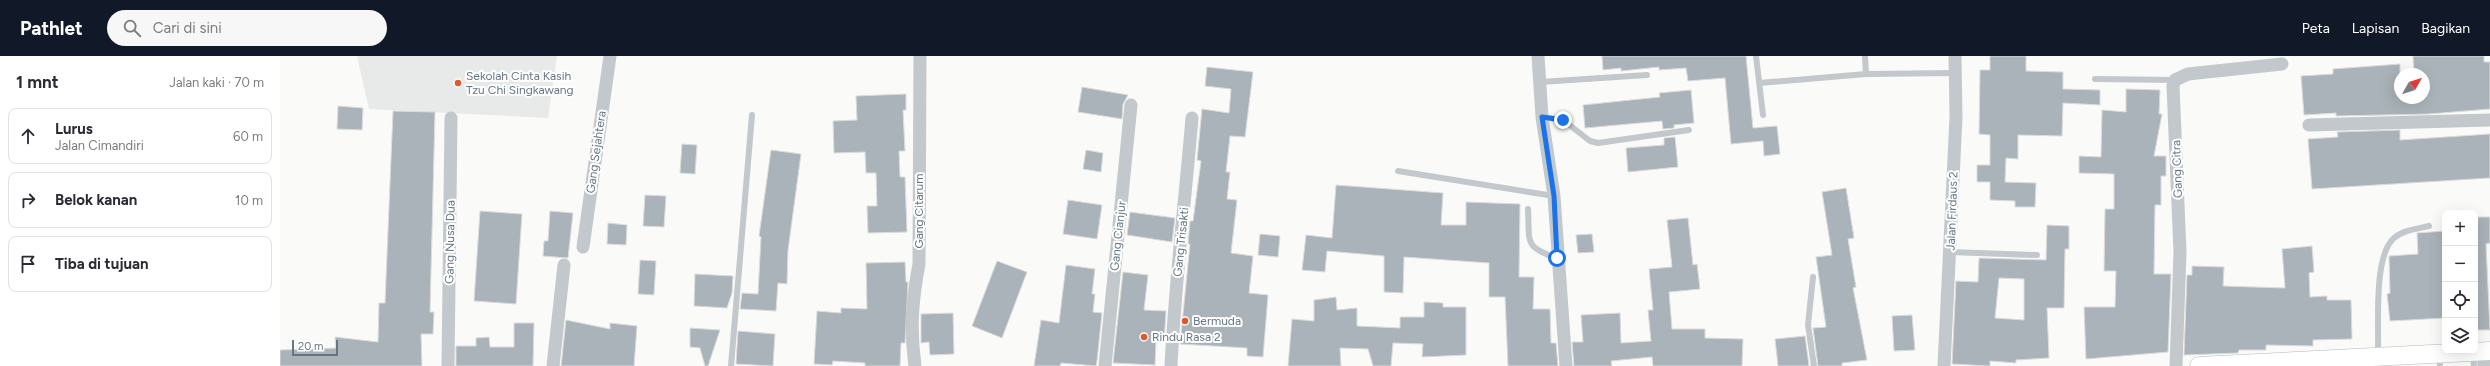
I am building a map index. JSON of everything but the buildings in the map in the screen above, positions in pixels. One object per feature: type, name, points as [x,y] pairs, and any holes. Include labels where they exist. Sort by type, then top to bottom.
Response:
[{"type":"street","name":"Gang Sejahtera","points":[[583,247],[610,56]]},
{"type":"street","name":"Gang Citarum","points":[[915,366],[910,331],[912,297],[919,264],[920,56]]},
{"type":"street","points":[[1538,56],[1542,117],[1554,196],[1557,258],[1566,366]]},
{"type":"street","name":"Jalan Firdaus 2","points":[[1944,366],[1956,117],[1955,56]]},
{"type":"street","points":[[2175,80],[2181,76],[2203,72],[2282,64]]},
{"type":"street","name":"Gang Citra","points":[[2175,80],[2173,86],[2180,252],[2176,366]]},
{"type":"street","name":"Gang Cianjur","points":[[1105,366],[1130,106]]},
{"type":"street","name":"Gang Nusa Dua","points":[[448,366],[451,118]]},
{"type":"street","name":"Gang Trisakti","points":[[1171,366],[1174,303],[1192,118]]},
{"type":"street","points":[[2309,125],[2490,120]]},
{"type":"street","points":[[553,366],[564,265]]},
{"type":"street","points":[[2199,366],[2348,362],[2378,356],[2439,360],[2481,357]]},
{"type":"lane","points":[[1756,56],[1763,115]]},
{"type":"lane","points":[[1865,56],[1866,74]]},
{"type":"lane","points":[[1759,83],[1866,74],[1955,73]]},
{"type":"lane","points":[[1540,82],[1647,75]]},
{"type":"lane","points":[[2096,79],[2175,80]]},
{"type":"lane","points":[[731,366],[752,115]]},
{"type":"lane","points":[[1542,117],[1563,120],[1590,142],[1598,143],[1689,130]]},
{"type":"lane","points":[[1398,171],[1554,196]]},
{"type":"lane","points":[[1528,209],[1531,243],[1537,251],[1557,258]]},
{"type":"lane","points":[[2378,356],[2382,263],[2388,245],[2402,233],[2429,226]]},
{"type":"lane","points":[[1950,252],[2037,255]]},
{"type":"lane","points":[[1813,276],[1808,325],[1814,366]]},
{"type":"shaded area","name":"Sekolah Cinta Kasih Tzu Chi Singkawang","points":[[357,56],[557,56],[548,118],[369,109]]},
{"type":"place","name":"Sekolah Cinta Kasih Tzu Chi Singkawang","points":[[458,83]]},
{"type":"place","name":"Bermuda","points":[[1185,321]]},
{"type":"place","name":"Rindu Rasa 2","points":[[1144,337]]},
{"type":"route","points":[[1557,258],[1554,196],[1542,117],[1563,120]]}]
